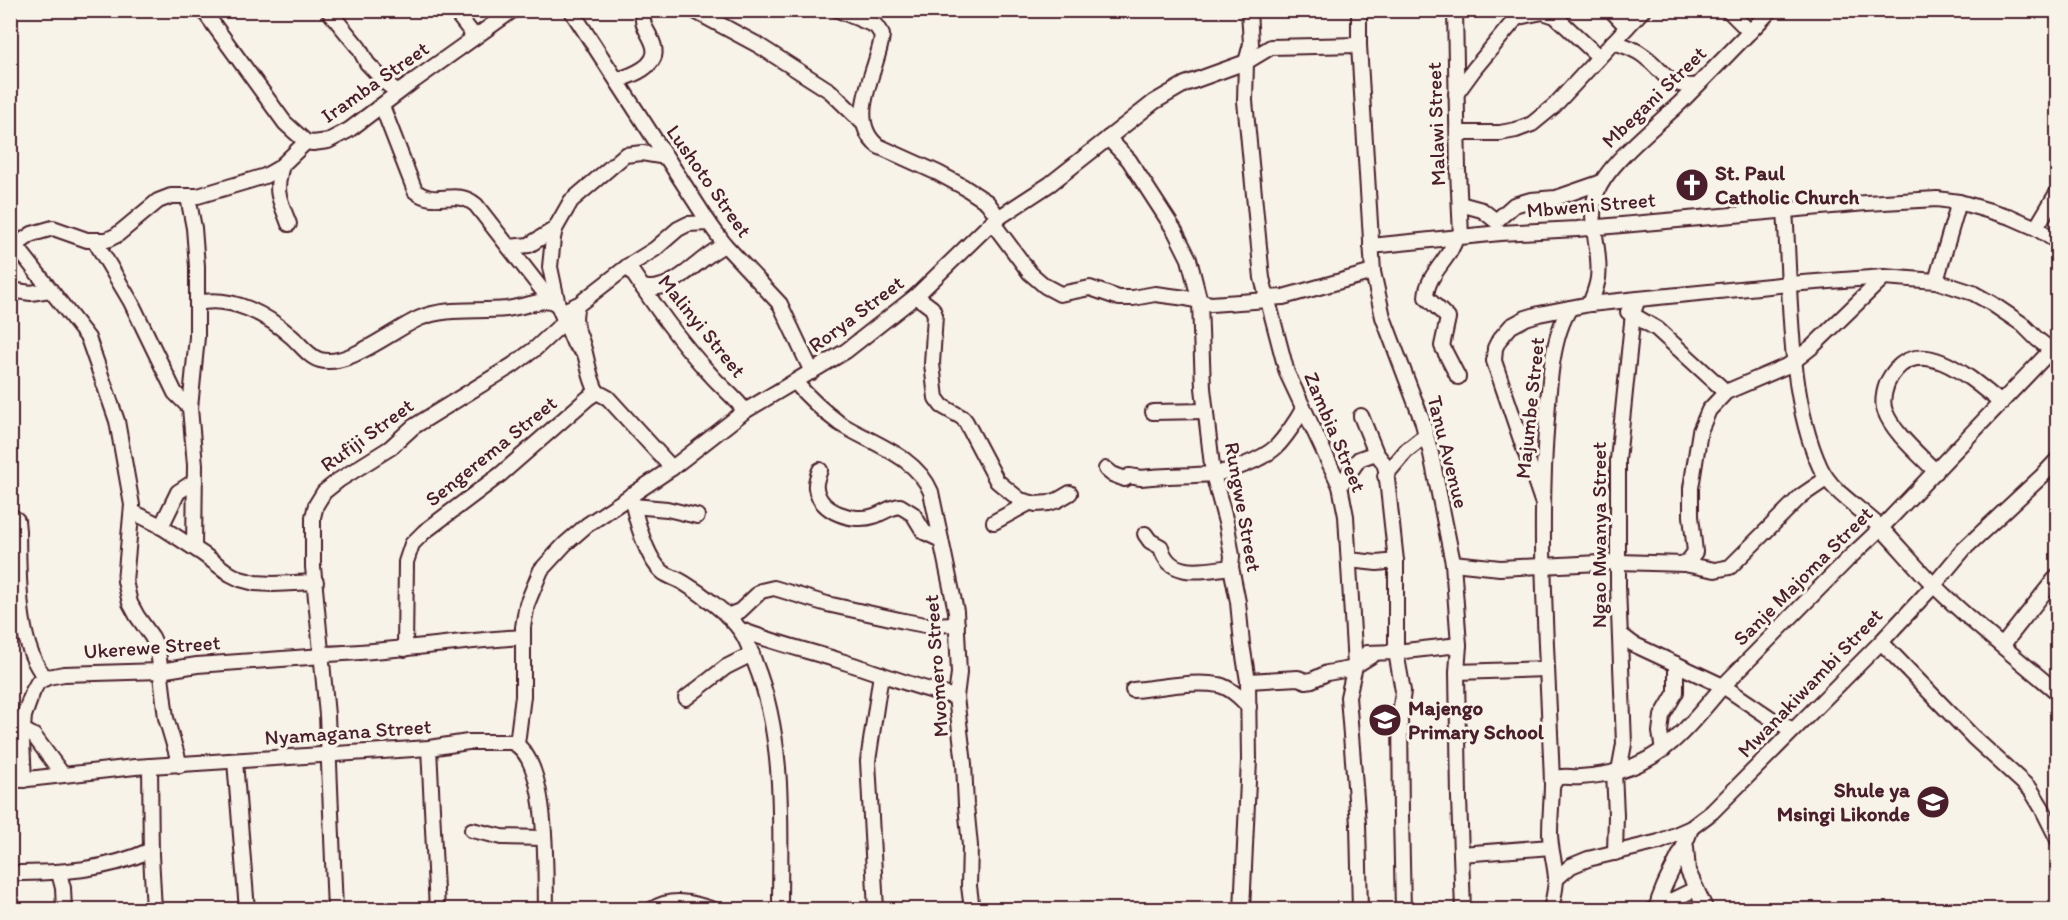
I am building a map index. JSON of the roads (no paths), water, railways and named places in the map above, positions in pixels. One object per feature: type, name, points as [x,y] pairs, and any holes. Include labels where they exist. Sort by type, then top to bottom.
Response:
[{"type":"street","name":"Iramba Street","points":[[203,10],[285,123],[306,142],[312,143],[328,141],[350,130],[513,10]]},
{"type":"street","points":[[328,10],[359,48],[367,63],[387,84],[399,92]]},
{"type":"street","points":[[454,10],[474,37]]},
{"type":"street","name":"Lushoto Street","points":[[571,10],[709,223],[725,245],[780,304],[812,372]]},
{"type":"street","points":[[617,80],[637,73],[648,65],[653,57],[654,47],[642,22],[644,10]]},
{"type":"street","points":[[693,10],[758,45],[830,91],[864,124],[870,138],[878,146],[946,176],[987,202],[995,220],[1030,273],[1055,292],[1067,294],[1090,288],[1119,298],[1155,294],[1205,304],[1222,304],[1283,297],[1373,272]]},
{"type":"street","points":[[838,10],[876,27],[882,35],[865,100],[864,124]]},
{"type":"street","name":"Zambia Street","points":[[1249,10],[1251,44],[1246,62],[1245,93],[1262,278],[1287,373],[1340,486],[1346,516],[1355,666],[1348,697],[1358,824],[1360,909]]},
{"type":"street","name":"Tanu Avenue","points":[[1359,10],[1359,45],[1373,272],[1383,317],[1426,435],[1453,563],[1459,645],[1457,672],[1463,909]]},
{"type":"street","name":"Malawi Street","points":[[1455,10],[1459,236],[1427,286],[1426,297],[1448,318],[1442,346],[1458,377]]},
{"type":"street","points":[[1611,10],[1635,18]]},
{"type":"street","points":[[1728,10],[1750,32]]},
{"type":"street","name":"Mbegani Street","points":[[1590,304],[1599,276],[1597,244],[1593,227],[1595,200],[1602,182],[1617,162],[1771,10]]},
{"type":"street","points":[[1456,94],[1520,14],[1543,12],[1555,16],[1599,57]]},
{"type":"street","points":[[1458,133],[1500,134],[1532,124],[1554,106],[1635,18]]},
{"type":"street","points":[[1635,18],[1635,38],[1643,55]]},
{"type":"street","points":[[1613,42],[1643,55],[1667,79],[1679,85],[1696,86]]},
{"type":"street","name":"Rorya Street","points":[[517,744],[523,696],[523,637],[527,604],[541,570],[587,525],[632,500],[745,411],[846,351],[916,296],[995,220],[1050,184],[1154,102],[1185,84],[1246,62],[1266,49],[1278,45],[1359,45]]},
{"type":"street","points":[[382,106],[415,191],[432,198],[445,199],[462,196],[476,205],[558,310],[574,343],[585,354]]},
{"type":"street","name":"Rungwe Street","points":[[1108,138],[1130,160],[1179,239],[1189,259],[1200,302],[1206,411],[1213,474],[1227,526],[1248,681],[1249,760],[1242,909]]},
{"type":"street","points":[[180,765],[166,718],[158,650],[130,603],[124,581],[133,512],[117,421],[88,338],[13,242],[53,228],[87,240],[107,240],[158,201],[171,196],[198,196],[265,176],[282,165],[306,142]]},
{"type":"street","points":[[558,310],[550,267],[555,229],[571,201],[625,155],[642,153],[666,157]]},
{"type":"street","points":[[282,165],[277,186],[280,202],[289,224]]},
{"type":"street","points":[[1460,204],[1482,210],[1497,221],[1514,205],[1531,200],[1556,198],[1602,182]]},
{"type":"street","points":[[2036,228],[2058,191]]},
{"type":"street","points":[[188,197],[196,247],[197,303],[197,337],[190,408],[194,442],[194,548]]},
{"type":"street","name":"Mbweni Street","points":[[1371,246],[1459,236],[1937,199],[1959,202],[2011,217],[2036,228],[2058,242]]},
{"type":"street","points":[[1936,281],[1959,202]]},
{"type":"street","points":[[1785,211],[1795,360],[1812,445],[1826,479],[1881,528],[1914,567],[2058,693]]},
{"type":"street","name":"Rufiji Street","points":[[335,909],[323,655],[313,567],[313,517],[316,505],[324,492],[390,448],[413,426],[513,365],[536,348],[558,310],[577,305],[628,266],[655,249],[678,229],[688,224],[709,223]]},
{"type":"street","points":[[509,247],[531,243],[555,229]]},
{"type":"street","points":[[95,241],[131,302],[175,393],[190,408]]},
{"type":"street","points":[[642,287],[653,289],[663,287],[691,269],[716,248],[725,245]]},
{"type":"street","name":"Malinyi Street","points":[[628,266],[688,348],[745,411]]},
{"type":"street","points":[[1684,564],[1695,552],[1691,488],[1700,431],[1709,410],[1726,392],[1784,369],[1813,346],[1884,277]]},
{"type":"street","points":[[1542,501],[1494,361],[1498,340],[1511,326],[1526,318],[1590,304],[1884,277],[1936,281],[1973,293],[2022,324],[2037,339],[2054,346]]},
{"type":"street","points":[[10,290],[31,293],[50,290]]},
{"type":"street","points":[[916,296],[932,308],[935,315],[932,364],[938,402],[966,422],[998,483],[1020,500],[1029,503],[1058,500],[1070,493]]},
{"type":"street","name":"Ngao Mwanya Street","points":[[1615,853],[1617,771],[1624,744],[1618,562],[1619,435],[1633,315],[1638,299]]},
{"type":"street","points":[[197,303],[218,302],[257,312],[270,320],[311,355],[322,361],[339,360],[351,355],[378,343],[421,318],[434,314],[505,309],[558,310]]},
{"type":"street","points":[[1614,302],[1657,329],[1726,392]]},
{"type":"street","points":[[577,305],[574,316],[575,327],[597,392],[608,398],[625,414],[672,468]]},
{"type":"street","name":"Majumbe Street","points":[[1551,909],[1556,879],[1550,836],[1554,777],[1546,669],[1542,501],[1550,385],[1558,334],[1562,321],[1570,308]]},
{"type":"street","name":"Sanje Majoma Street","points":[[1554,777],[1580,777],[1617,771],[1646,763],[1663,750],[1692,722],[1723,686],[1936,472],[2054,346]]},
{"type":"street","points":[[1936,472],[1894,427],[1884,410],[1884,391],[1891,376],[1904,362],[1918,356],[1933,358],[1963,373],[2001,403]]},
{"type":"street","name":"Mvomero Street","points":[[795,382],[807,396],[838,422],[900,458],[920,473],[931,492],[952,586],[957,624],[959,673],[956,698],[964,764],[972,909]]},
{"type":"street","name":"Sengerema Street","points":[[405,649],[406,562],[412,544],[424,532],[501,474],[597,392]]},
{"type":"street","points":[[1106,469],[1125,479],[1129,476],[1141,478],[1213,474],[1246,464],[1276,446],[1294,425],[1303,409]]},
{"type":"street","points":[[1154,412],[1206,411]]},
{"type":"street","points":[[1361,416],[1376,453],[1384,463],[1396,561],[1396,652],[1403,691],[1401,714],[1403,909]]},
{"type":"street","points":[[1385,476],[1406,452],[1426,435]]},
{"type":"street","points":[[1340,486],[1359,459],[1376,453]]},
{"type":"street","name":"Mwanakiwambi Street","points":[[1556,879],[1571,866],[1588,859],[1659,842],[1691,828],[1726,799],[1881,642],[1964,549],[2058,459]]},
{"type":"street","points":[[820,470],[816,491],[825,504],[836,512],[854,518],[874,516],[883,510],[900,506],[913,514],[924,532],[942,540]]},
{"type":"street","points":[[1453,563],[1500,568],[1618,562],[1684,564],[1715,570],[1730,567],[1801,496],[1826,479]]},
{"type":"street","points":[[161,527],[178,492],[195,481]]},
{"type":"street","points":[[697,516],[632,500],[635,516],[658,567],[727,616],[741,630],[752,654],[771,716],[779,780],[782,832],[780,909]]},
{"type":"street","points":[[994,522],[1029,503]]},
{"type":"street","points":[[133,512],[161,527],[240,579],[273,584],[316,582]]},
{"type":"street","points":[[10,515],[17,520],[21,607],[27,645],[37,669],[46,678],[38,682],[33,691],[19,728],[22,764],[17,780]]},
{"type":"street","points":[[1145,534],[1150,541],[1161,547],[1164,558],[1174,567],[1197,571],[1231,567]]},
{"type":"street","points":[[1349,560],[1377,563],[1396,561]]},
{"type":"street","points":[[2002,646],[2058,575]]},
{"type":"street","points":[[727,616],[740,611],[761,591],[774,588],[827,604],[904,621],[925,625],[957,624]]},
{"type":"street","points":[[741,630],[956,698]]},
{"type":"street","points":[[1620,634],[1633,644],[1723,686],[1772,719],[1793,730]]},
{"type":"street","name":"Ukerewe Street","points":[[46,678],[64,674],[160,671],[197,665],[405,649],[480,639],[523,637]]},
{"type":"street","points":[[1881,642],[1973,737],[2031,790],[2058,840]]},
{"type":"street","points":[[1354,650],[1374,654],[1459,645]]},
{"type":"street","points":[[686,698],[726,667],[752,654]]},
{"type":"street","points":[[1248,681],[1298,678],[1306,681],[1355,666],[1374,654]]},
{"type":"street","points":[[1674,698],[1676,664]]},
{"type":"street","points":[[1457,672],[1546,669]]},
{"type":"street","points":[[876,909],[868,760],[881,674]]},
{"type":"street","points":[[1663,750],[1660,732],[1662,716],[1674,698],[1699,674]]},
{"type":"street","points":[[1133,690],[1194,684],[1217,685],[1237,694],[1249,707]]},
{"type":"street","points":[[19,728],[34,736],[63,776]]},
{"type":"street","name":"Nyamagana Street","points":[[17,780],[150,766],[429,748],[468,742],[493,741],[517,744]]},
{"type":"street","points":[[517,744],[526,754],[535,772],[542,806],[546,909]]},
{"type":"street","points":[[429,748],[437,909]]},
{"type":"street","points":[[235,761],[247,909]]},
{"type":"street","points":[[150,766],[154,909]]},
{"type":"street","points":[[1655,909],[1664,884],[1686,845],[1691,828]]},
{"type":"street","points":[[472,830],[502,837],[543,838]]},
{"type":"street","points":[[1686,845],[1687,868],[1706,909]]},
{"type":"street","points":[[1461,854],[1551,848]]},
{"type":"street","points":[[10,873],[58,873],[109,866],[151,850]]},
{"type":"street","points":[[58,873],[63,888],[64,909]]},
{"type":"street","points":[[1655,909],[1695,888]]},
{"type":"street","points":[[651,909],[660,904],[678,901],[714,909]]},
{"type":"place","name":"St. Paul Catholic Church","points":[[1692,185]]},
{"type":"place","name":"Majengo Primary School","points":[[1385,720]]},
{"type":"place","name":"Shule ya Msingi Likonde","points":[[1933,802]]}]
